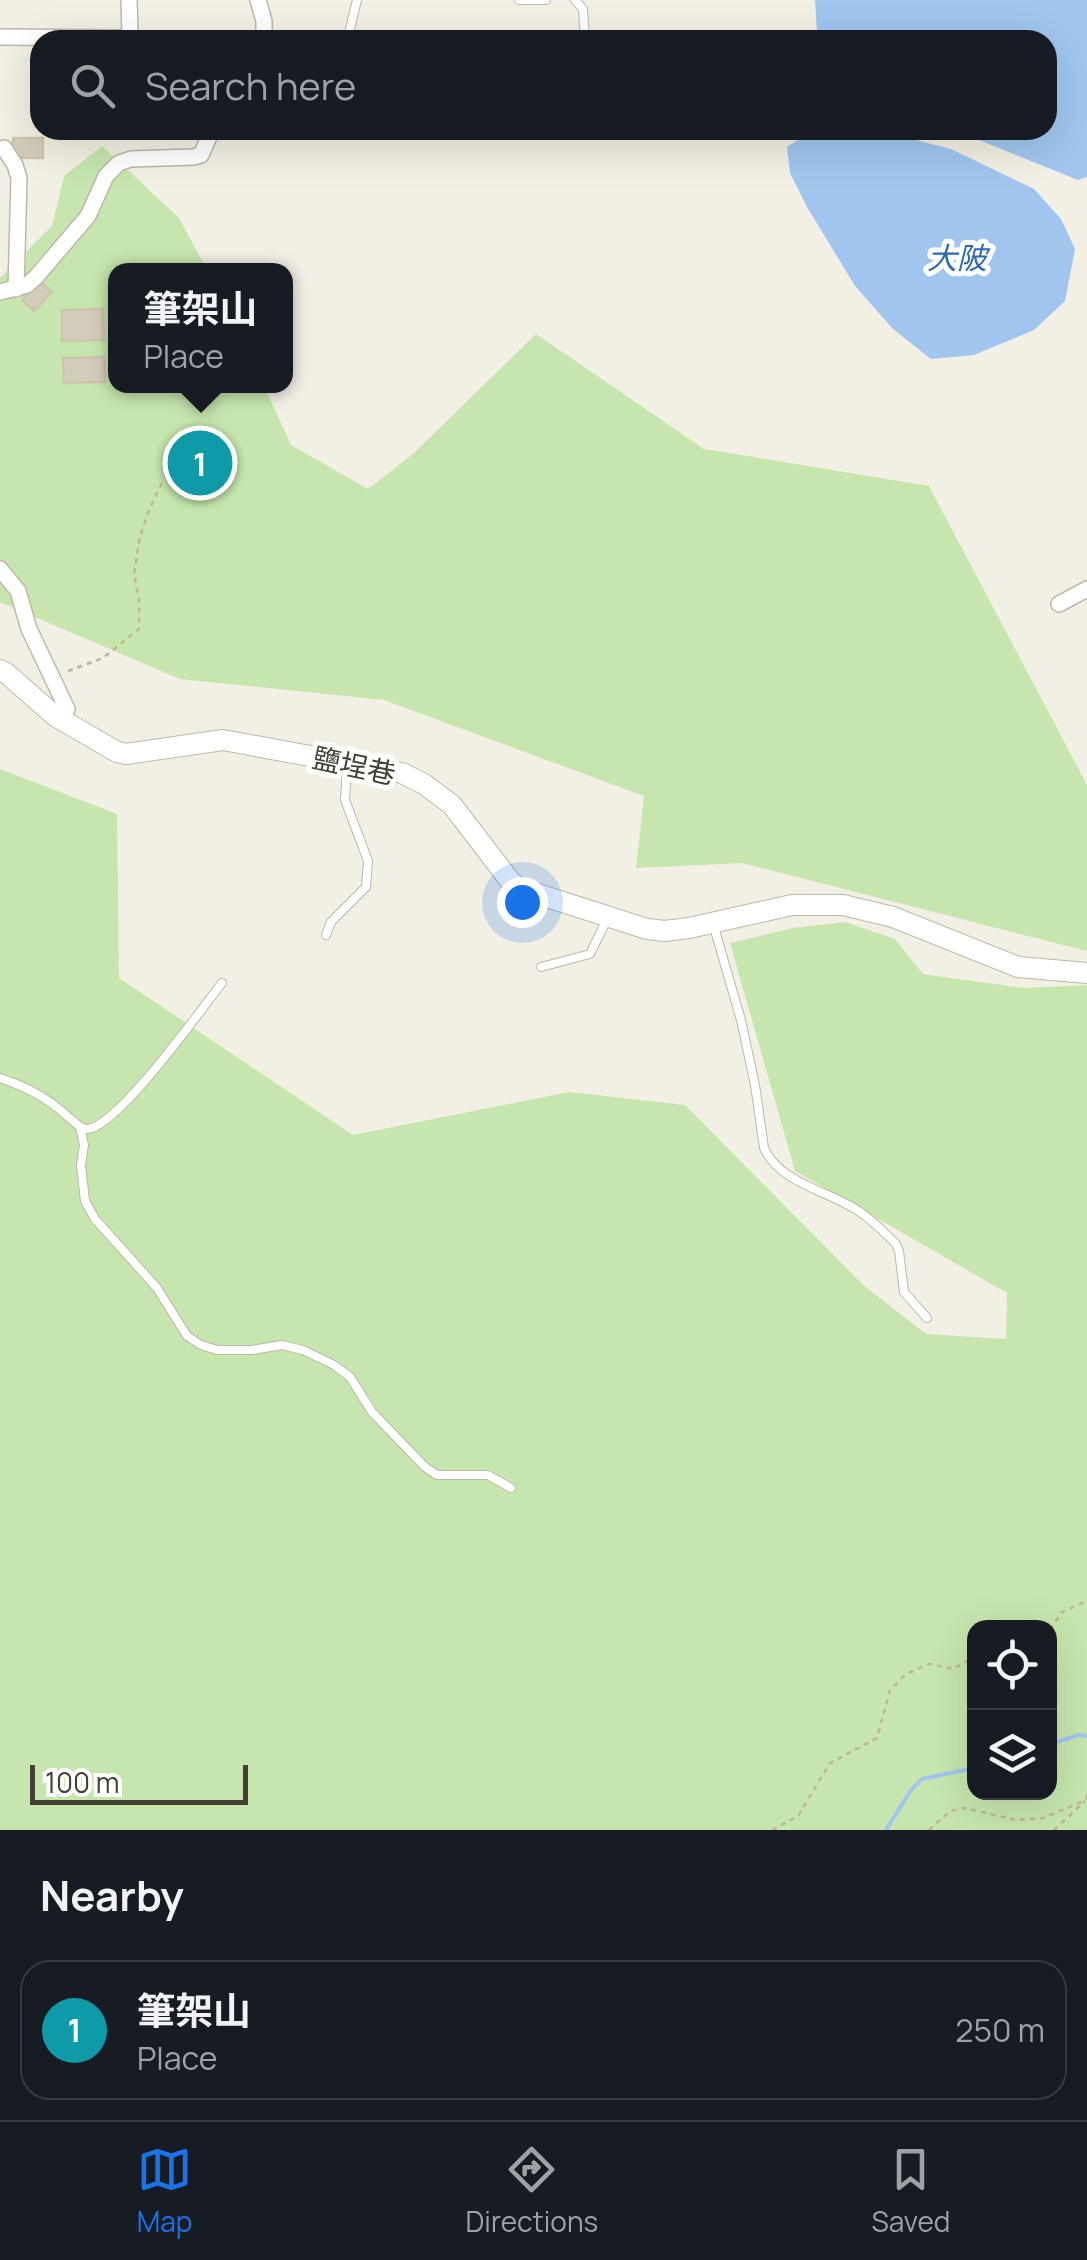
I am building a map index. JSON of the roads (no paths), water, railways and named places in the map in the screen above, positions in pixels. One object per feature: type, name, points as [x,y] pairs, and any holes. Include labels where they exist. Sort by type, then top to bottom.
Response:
[{"type":"street","points":[[129,0],[130,30]]},
{"type":"street","points":[[258,0],[265,30]]},
{"type":"street","points":[[0,37],[30,37]]},
{"type":"street","points":[[4,148],[19,178],[8,290],[28,285],[79,228],[110,169],[131,159],[201,155],[208,140]]},
{"type":"street","points":[[0,569],[18,591],[30,629],[67,709],[64,715],[56,716]]},
{"type":"street","points":[[1059,604],[1087,588]]},
{"type":"street","name":"鹽埕巷","points":[[0,670],[56,716],[117,752],[223,740],[402,772],[440,795],[468,822],[511,882],[522,889],[648,929],[665,931],[792,905],[843,906],[893,917],[1018,967],[1087,973]]},
{"type":"lane","points":[[350,30],[358,0]]},
{"type":"lane","points":[[520,0],[546,0]]},
{"type":"lane","points":[[575,0],[583,9],[584,30]]},
{"type":"lane","points":[[326,935],[331,922],[366,887],[368,861],[345,800],[348,762]]},
{"type":"lane","points":[[541,967],[590,954],[610,915]]},
{"type":"lane","points":[[712,923],[741,1020],[768,1157],[784,1172],[860,1212],[896,1244],[904,1292],[926,1318]]},
{"type":"lane","points":[[80,1127],[95,1127],[130,1099],[222,983]]},
{"type":"lane","points":[[0,1078],[32,1091],[80,1127],[84,1136],[81,1164],[85,1201],[95,1218],[157,1288],[187,1336],[201,1346],[217,1350],[282,1345],[334,1365],[350,1377],[372,1412],[425,1468],[437,1475],[488,1475],[511,1488]]},
{"type":"water","points":[[815,0],[1087,0],[1087,177],[1078,180],[979,140],[1057,140],[1057,30],[817,30]]},
{"type":"water","name":"大陂","points":[[798,140],[915,140],[951,149],[1034,189],[1061,219],[1075,249],[1065,301],[1034,330],[974,355],[931,359],[893,329],[855,286],[790,173],[787,147]]},
{"type":"waterway","points":[[1057,1742],[1087,1736]]},
{"type":"waterway","points":[[886,1830],[922,1779],[967,1769]]},
{"type":"place","name":"筆架山","points":[[200,463]]}]
